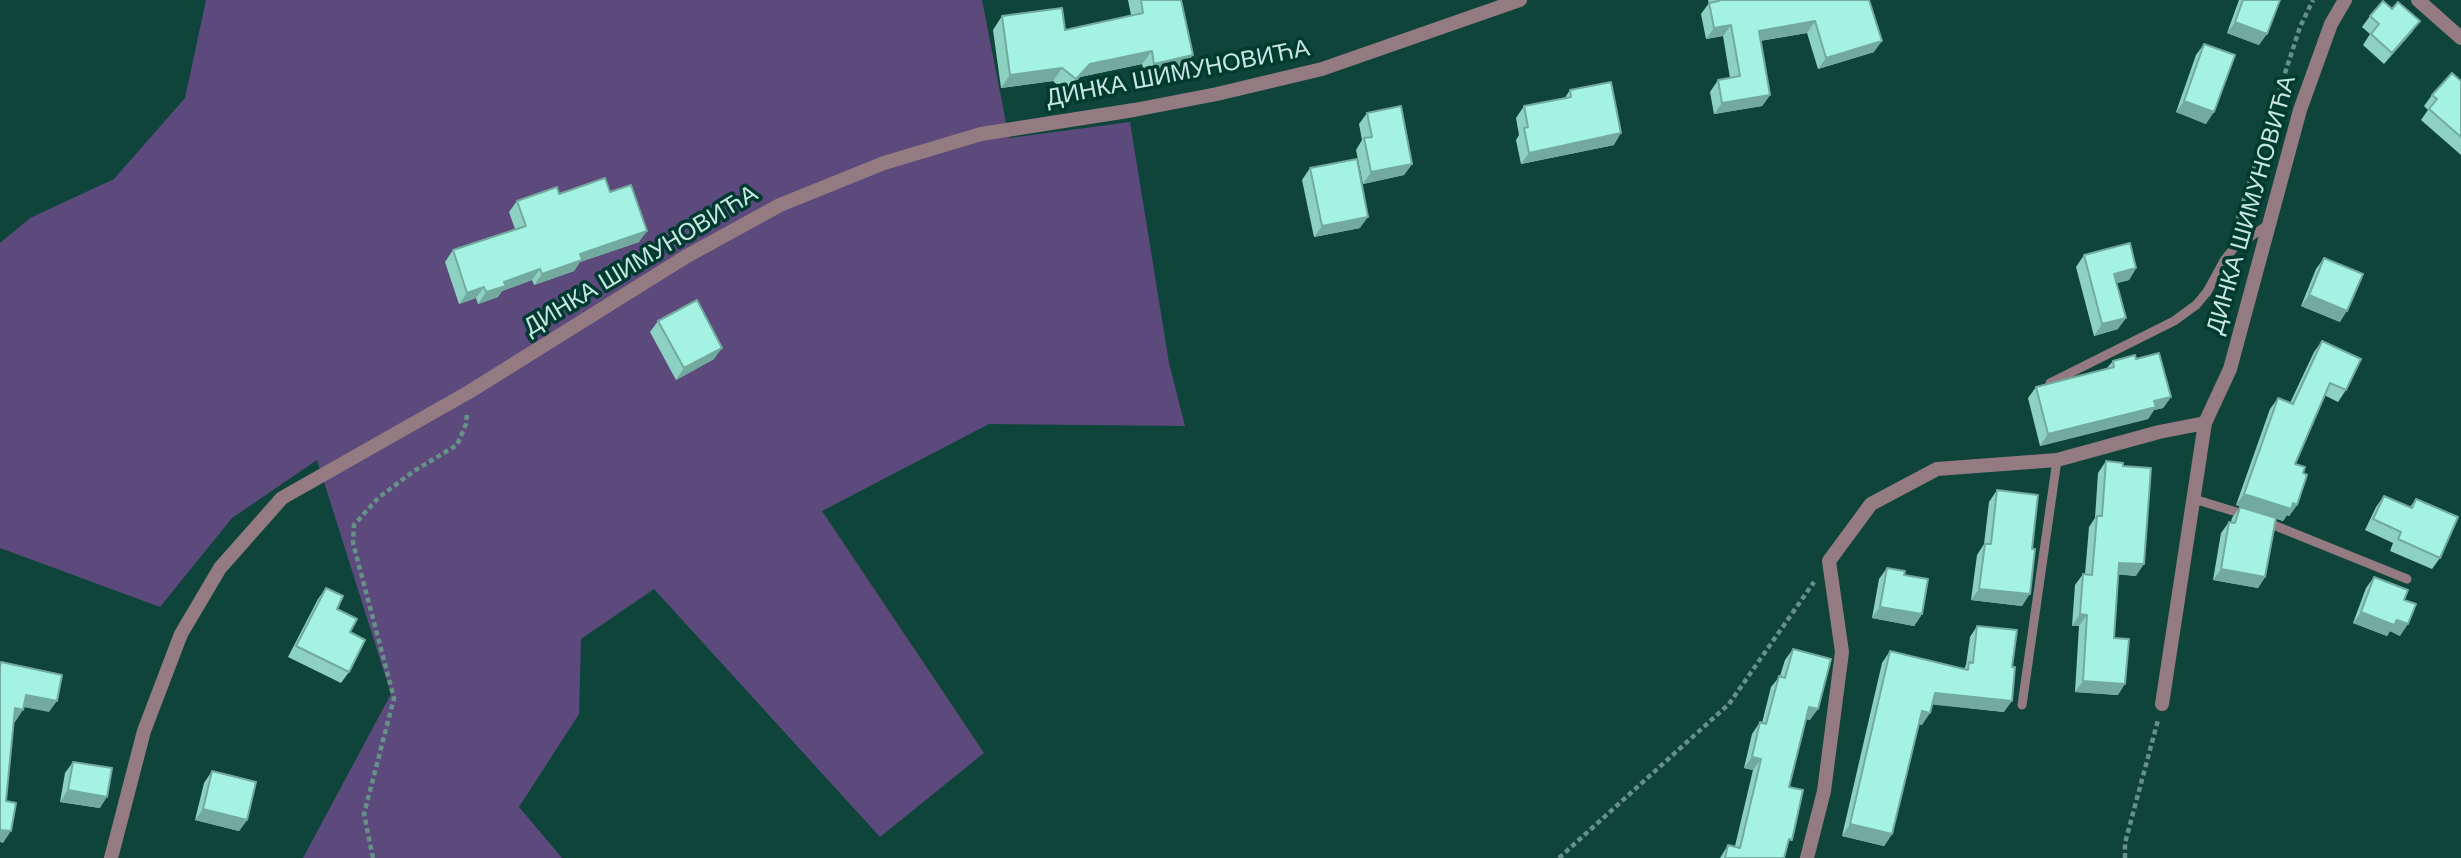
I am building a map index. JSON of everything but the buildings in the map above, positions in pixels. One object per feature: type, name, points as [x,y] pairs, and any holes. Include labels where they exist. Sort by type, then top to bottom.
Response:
[{"type":"street","name":"ДИНКА ШИМУНОВИЋА","points":[[111,858],[144,730],[181,634],[220,568],[282,498],[469,392],[687,256],[780,205],[884,163],[981,134],[1146,108],[1322,69],[1520,0]]},
{"type":"street","name":"ДИНКА ШИМУНОВИЋА","points":[[2162,704],[2205,423],[2230,369],[2300,110],[2331,24],[2345,0]]},
{"type":"street","points":[[2418,0],[2461,38]]},
{"type":"street","points":[[1807,858],[1824,791],[1842,652],[1829,561],[1871,504],[1937,469],[2057,460],[2159,432],[2205,423]]},
{"type":"lane","points":[[2050,383],[2174,321],[2196,305],[2207,292],[2234,248],[2269,224]]},
{"type":"lane","points":[[2021,705],[2057,460]]},
{"type":"lane","points":[[2194,499],[2273,524],[2407,579]]},
{"type":"path","points":[[2225,259],[2300,27],[2313,0]]},
{"type":"path","points":[[373,858],[364,814],[394,698],[353,543],[354,525],[379,498],[414,471],[457,445],[466,424],[469,392]]},
{"type":"path","points":[[1559,858],[1729,704],[1829,561]]},
{"type":"path","points":[[2125,858],[2125,843],[2162,704]]},
{"type":"shaded area","points":[[206,0],[982,0],[1009,138],[1130,122],[1169,363],[1185,426],[989,424],[822,511],[984,753],[880,837],[654,589],[581,639],[579,714],[519,807],[562,858],[303,858],[391,694],[317,460],[232,518],[160,607],[0,548],[0,243],[30,218],[114,179],[185,98]]}]
